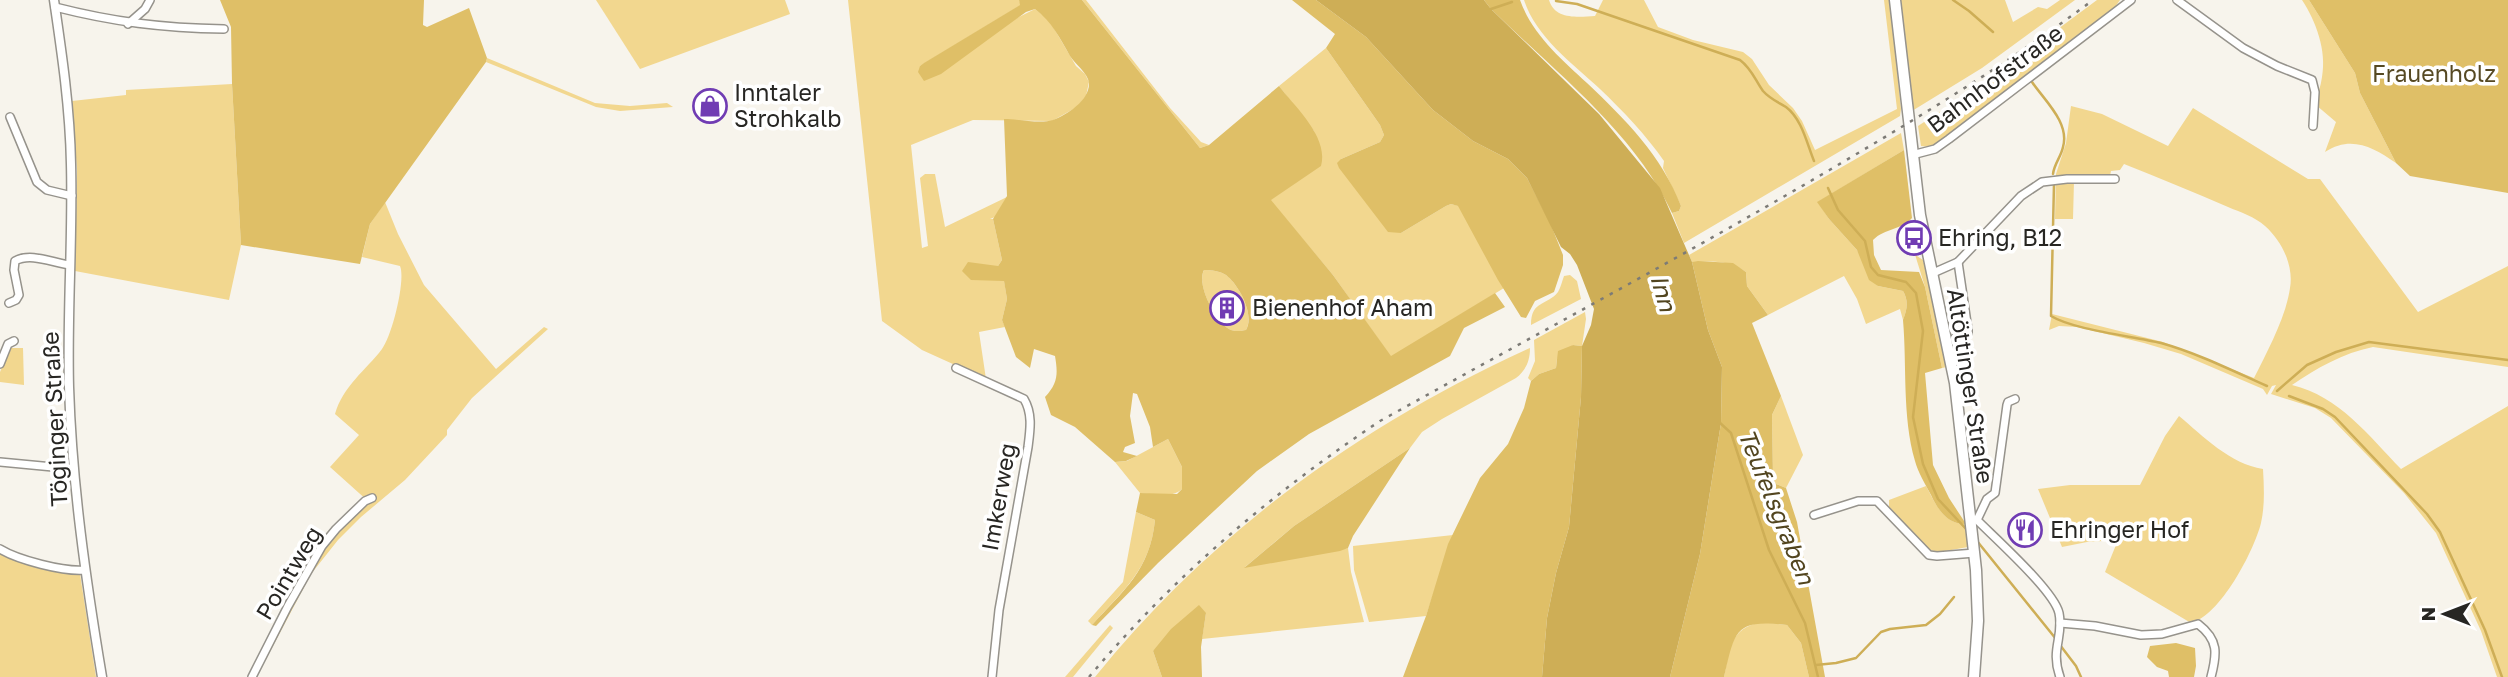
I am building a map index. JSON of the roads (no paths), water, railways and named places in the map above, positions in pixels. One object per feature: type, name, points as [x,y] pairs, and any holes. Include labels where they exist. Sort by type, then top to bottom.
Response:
[{"type":"main road","name":"Altöttinger Straße","points":[[1895,0],[1920,215],[1954,376],[1974,522],[1978,621],[1974,677]]},
{"type":"street","points":[[128,24],[145,9],[150,0]]},
{"type":"street","name":"Bahnhofstraße","points":[[1912,155],[1935,149],[2131,0]]},
{"type":"street","points":[[2177,0],[2243,48],[2312,80],[2315,92],[2313,127]]},
{"type":"street","points":[[54,4],[128,24],[224,29]]},
{"type":"street","name":"Töginger Straße","points":[[54,4],[70,131],[72,196],[69,367],[74,468],[85,570],[102,677]]},
{"type":"street","points":[[10,117],[42,188],[72,196]]},
{"type":"street","points":[[1933,273],[1958,262],[2021,196],[2042,182],[2067,178],[2115,179]]},
{"type":"street","points":[[9,303],[19,295],[14,270],[15,261],[19,258],[70,265]]},
{"type":"street","points":[[1955,338],[1968,333],[1958,262]]},
{"type":"street","points":[[0,364],[8,344],[14,341]]},
{"type":"street","name":"Imkerweg","points":[[956,368],[1024,400],[1029,407],[1028,447],[999,610],[992,677]]},
{"type":"street","points":[[2015,399],[2007,405],[1995,493],[1987,499],[1974,522],[2047,592],[2058,608],[2060,623],[2055,662],[2060,677]]},
{"type":"street","points":[[0,462],[74,468]]},
{"type":"street","name":"Pointweg","points":[[252,677],[288,606],[323,546],[336,529],[372,498]]},
{"type":"street","points":[[1814,515],[1858,501],[1877,501],[1929,555],[1974,550]]},
{"type":"street","points":[[0,549],[9,554],[65,569],[85,570]]},
{"type":"street","points":[[2060,623],[2095,626],[2141,635],[2162,634],[2198,624],[2216,644],[2217,656],[2211,677]]},
{"type":"water","name":"Inn","points":[[1316,0],[1484,0],[1599,114],[1660,188],[1692,262],[1708,330],[1722,367],[1721,423],[1700,554],[1670,677],[1542,677],[1547,618],[1569,527],[1581,397],[1582,346],[1594,309],[1577,265],[1561,247],[1527,178],[1508,159],[1473,141],[1433,110],[1366,37]]},
{"type":"waterway","points":[[1953,0],[1993,32]]},
{"type":"waterway","points":[[1556,1],[1577,4],[1740,60],[1766,94],[1792,112],[1814,161]]},
{"type":"waterway","points":[[1491,9],[1512,2]]},
{"type":"waterway","points":[[2032,82],[2055,113],[2063,129],[2063,147],[2053,174]]},
{"type":"waterway","points":[[2054,184],[2051,316],[2088,329],[2174,347],[2267,386]]},
{"type":"waterway","points":[[1828,188],[1838,210],[1865,241],[1871,267],[1878,275],[1906,282],[1916,293],[1923,331],[1913,417],[1923,464],[1938,499],[1968,531]]},
{"type":"waterway","points":[[2277,391],[2307,365],[2336,352],[2369,342],[2508,360]]},
{"type":"waterway","points":[[2289,396],[2323,409],[2335,417],[2427,514],[2440,532],[2485,630],[2502,677]]},
{"type":"waterway","name":"Teufelsgraben","points":[[1719,422],[1731,433],[1769,550],[1805,623],[1818,677]]},
{"type":"waterway","points":[[1977,541],[2056,639]]},
{"type":"waterway","points":[[1816,665],[1856,658],[1881,632],[1926,625],[1940,614],[1954,597]]},
{"type":"waterway","points":[[2060,645],[2081,677]]},
{"type":"railway","points":[[1089,677],[1155,605],[1226,538],[1301,477],[1380,421],[1671,261],[1843,162],[1970,84],[2093,0]]},
{"type":"place","name":"Inntaler Strohkalb","points":[[710,106]]},
{"type":"place","name":"Ehring, B12","points":[[1914,238]]},
{"type":"place","name":"Bienenhof Aham","points":[[1227,308]]},
{"type":"place","name":"Ehringer Hof","points":[[2025,530]]},
{"type":"park label","name":"Frauenholz","points":[[2434,74]]}]
